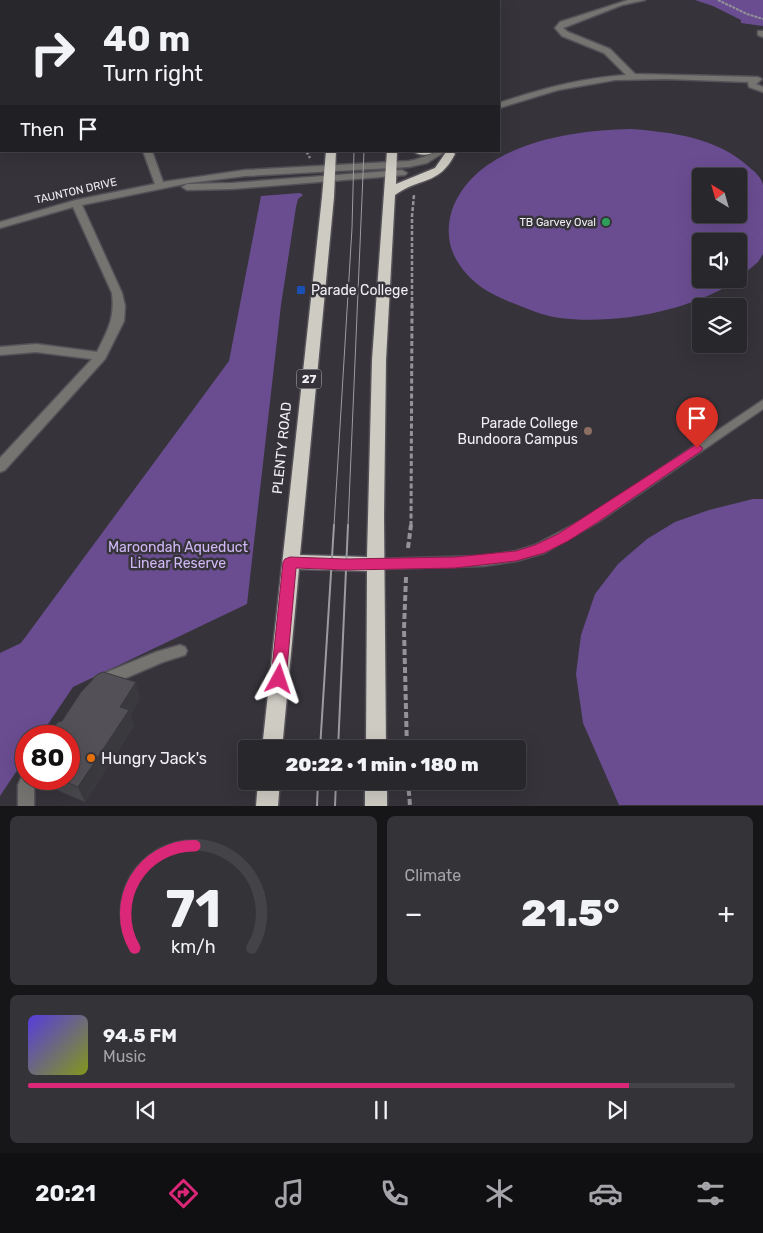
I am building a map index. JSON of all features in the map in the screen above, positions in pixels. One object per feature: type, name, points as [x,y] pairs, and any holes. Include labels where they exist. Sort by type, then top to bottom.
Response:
[{"type":"highway","name":"PLENTY ROAD","points":[[273,740],[330,173],[330,152]]},
{"type":"highway","points":[[376,740],[380,326],[392,152]]},
{"type":"highway","points":[[389,194],[394,189],[432,175],[443,168],[448,152]]},
{"type":"highway","points":[[290,562],[377,564]]},
{"type":"highway","points":[[267,806],[268,790]]},
{"type":"highway","points":[[376,790],[376,806]]},
{"type":"street","points":[[632,76],[607,51],[565,34],[559,28],[563,24],[620,3],[642,0]]},
{"type":"street","points":[[757,81],[763,70]]},
{"type":"street","points":[[500,106],[555,87],[632,76],[674,76],[757,81]]},
{"type":"street","points":[[757,81],[763,90]]},
{"type":"street","points":[[500,110],[518,99]]},
{"type":"street","points":[[147,152],[160,186]]},
{"type":"street","points":[[330,173],[426,168],[448,152]]},
{"type":"street","name":"TAUNTON DRIVE","points":[[0,225],[76,203],[220,176],[306,169],[330,173]]},
{"type":"street","name":"TAUNTON DRIVE","points":[[160,186],[232,186],[307,180],[330,173]]},
{"type":"street","points":[[0,467],[100,356],[118,321],[119,306],[117,293],[76,203]]},
{"type":"street","points":[[0,352],[36,348],[100,356]]},
{"type":"lane","points":[[377,564],[483,561],[516,556],[539,549],[594,519],[763,404]]},
{"type":"lane","points":[[90,690],[123,671],[161,656],[180,651]]},
{"type":"lane","points":[[26,790],[26,806]]},
{"type":"path","points":[[718,0],[747,14],[763,19]]},
{"type":"path","points":[[407,740],[404,630],[411,527],[412,216],[413,197],[418,188],[412,182]]},
{"type":"path","points":[[409,790],[410,806]]},
{"type":"green space","points":[[695,0],[763,0],[763,26],[741,23],[741,20],[713,6]]},
{"type":"green space","name":"TB Garvey Oval","points":[[607,130],[647,130],[694,138],[723,149],[737,157],[759,177],[763,185],[763,254],[758,262],[747,271],[747,233],[692,233],[692,288],[723,288],[703,298],[692,298],[692,302],[676,307],[653,313],[605,319],[582,320],[547,316],[503,299],[475,282],[455,258],[449,238],[452,210],[464,188],[482,170],[503,156],[528,145],[581,133]]},
{"type":"green space","name":"Maroondah Aqueduct Linear Reserve","points":[[300,193],[303,195],[298,199],[296,207],[281,305],[247,604],[73,687],[47,725],[15,725],[15,774],[0,796],[0,653],[21,643],[229,361],[261,196]]},
{"type":"green space","points":[[753,499],[763,499],[763,805],[619,805],[583,723],[576,674],[581,635],[595,594],[618,564],[647,539],[675,522],[709,510]]},
{"type":"building","points":[[103,672],[136,682],[120,707],[129,710],[80,784],[80,725],[56,725],[62,721],[81,692],[98,674]]},
{"type":"tram line","points":[[334,526],[352,228],[354,152]]},
{"type":"tram line","points":[[348,526],[364,152]]},
{"type":"tram line","points":[[321,740],[334,525]]},
{"type":"tram line","points":[[338,740],[348,525]]},
{"type":"tram line","points":[[317,806],[318,790]]},
{"type":"tram line","points":[[335,806],[336,790]]},
{"type":"place","name":"TB Garvey Oval","points":[[606,222]]},
{"type":"place","name":"Parade College","points":[[301,290]]},
{"type":"place","name":"Parade College Bundoora Campus","points":[[588,431]]},
{"type":"place","name":"Hungry Jack's","points":[[91,758]]},
{"type":"route","points":[[279,679],[290,562],[346,565],[483,561],[516,556],[539,549],[594,519],[697,448]]}]
